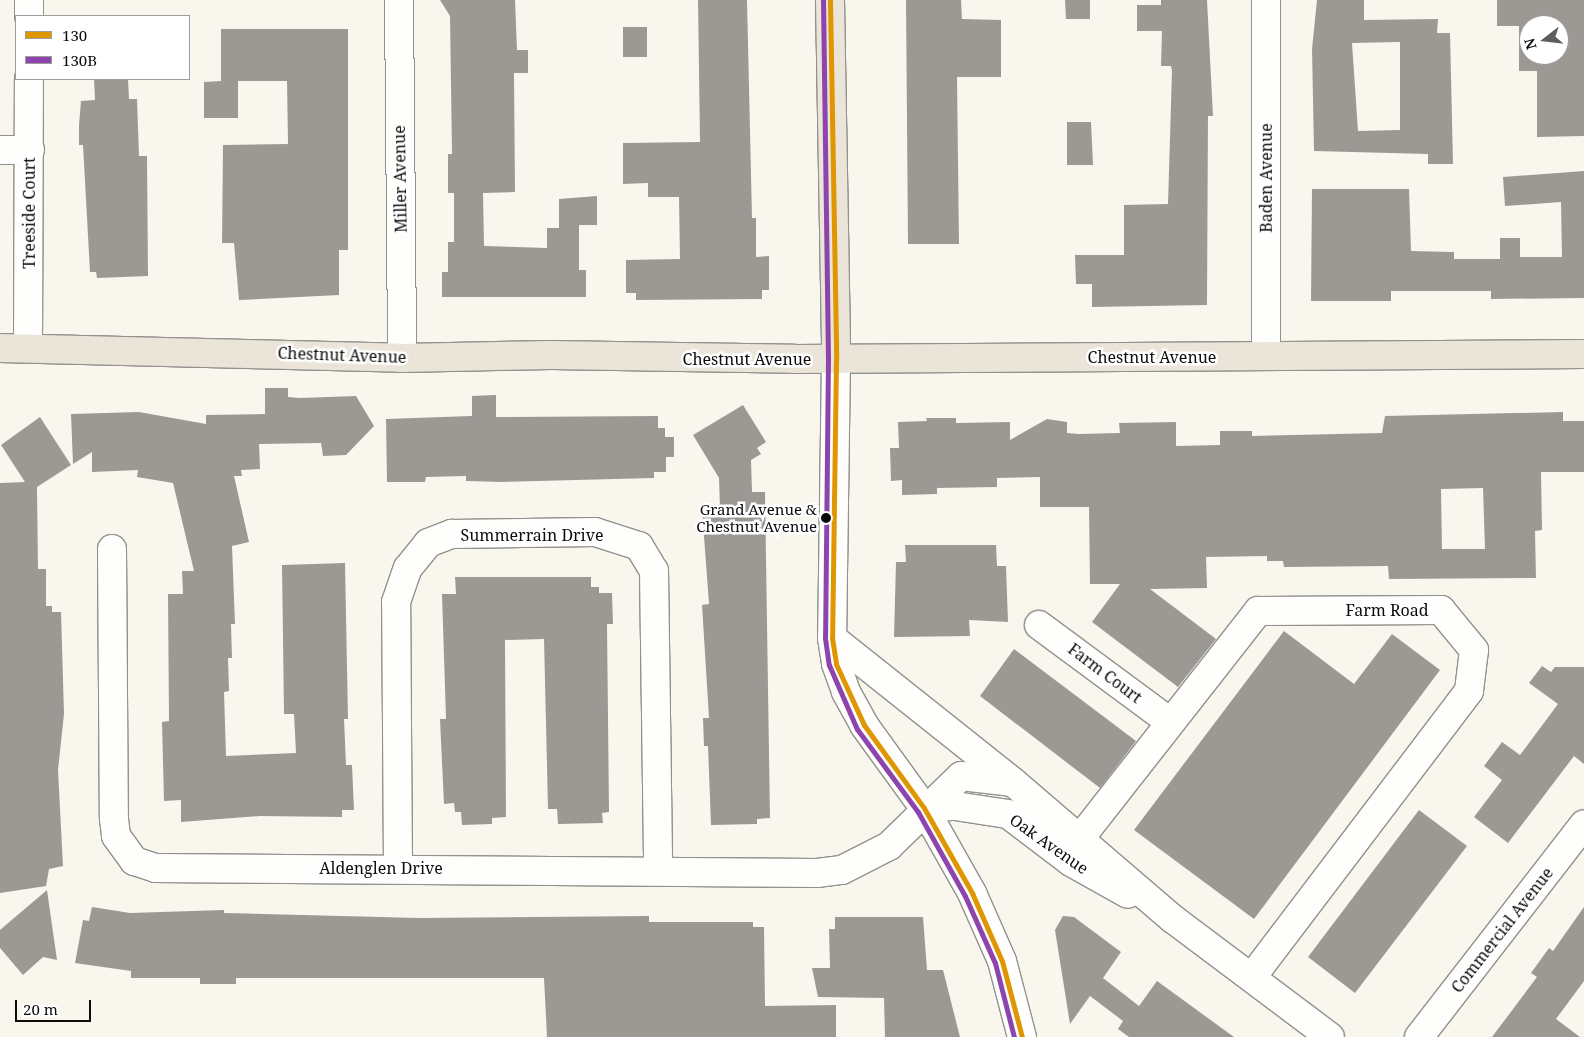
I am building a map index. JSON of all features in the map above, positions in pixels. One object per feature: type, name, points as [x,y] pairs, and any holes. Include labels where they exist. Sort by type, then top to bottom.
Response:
[{"type":"main road","points":[[830,0],[836,359]]},
{"type":"main road","name":"Chestnut Avenue","points":[[0,348],[402,358],[836,359],[1584,354]]},
{"type":"street","points":[[29,0],[29,15]]},
{"type":"street","name":"Miller Avenue","points":[[398,0],[402,358]]},
{"type":"street","name":"Baden Avenue","points":[[1266,0],[1266,356]]},
{"type":"street","name":"Treeside Court","points":[[28,348],[29,80]]},
{"type":"street","points":[[0,150],[30,150]]},
{"type":"street","points":[[836,359],[832,638],[846,692],[864,725],[924,808],[972,893],[1002,961],[1022,1037]]},
{"type":"street","name":"Summerrain Drive","points":[[398,868],[396,602],[408,568],[428,543],[452,534],[595,532],[639,546],[654,571],[658,871]]},
{"type":"street","name":"Aldenglen Drive","points":[[112,549],[114,819],[124,851],[134,861],[155,868],[658,871],[842,870],[889,846],[924,808]]},
{"type":"street","name":"Farm Road","points":[[1081,837],[1258,611],[1442,610],[1474,650],[1469,691],[1252,977]]},
{"type":"street","name":"Farm Court","points":[[1039,625],[1170,722]]},
{"type":"street","name":"Oak Avenue","points":[[832,638],[1081,837],[1173,919],[1330,1037]]},
{"type":"street","points":[[924,808],[961,776],[1013,782]]},
{"type":"street","name":"Oak Avenue","points":[[924,808],[955,806],[1008,814],[1071,862],[1173,919]]},
{"type":"street","name":"Commercial Avenue","points":[[1419,1037],[1584,824]]},
{"type":"building","points":[[440,0],[515,0],[517,50],[528,50],[528,73],[514,73],[515,192],[483,193],[484,246],[547,248],[547,228],[559,228],[559,199],[597,196],[597,225],[579,225],[579,270],[586,270],[586,297],[442,297],[442,272],[448,272],[448,242],[454,242],[454,193],[448,193],[448,154],[452,154],[450,16]]},
{"type":"building","points":[[698,0],[747,0],[752,218],[756,218],[756,257],[769,256],[769,290],[762,290],[762,299],[636,300],[636,293],[626,293],[626,260],[680,259],[679,197],[648,197],[648,183],[623,184],[623,143],[700,142]]},
{"type":"building","points":[[906,0],[961,0],[962,19],[1001,20],[1001,77],[957,77],[959,244],[908,244]]},
{"type":"building","points":[[1065,0],[1090,0],[1090,19],[1066,19]]},
{"type":"building","points":[[1161,0],[1207,0],[1213,116],[1208,116],[1207,305],[1092,307],[1092,284],[1076,284],[1075,255],[1124,255],[1124,205],[1168,204],[1172,71],[1171,66],[1161,66],[1162,31],[1137,31],[1137,5],[1161,5]]},
{"type":"building","points":[[1317,0],[1364,0],[1364,20],[1438,19],[1437,33],[1450,33],[1453,164],[1428,164],[1428,154],[1314,151],[1312,49]],"holes":[[[1400,42],[1400,130],[1358,131],[1352,43]]]},
{"type":"building","points":[[1497,0],[1584,0],[1584,136],[1537,137],[1537,71],[1519,71],[1519,65],[1569,65],[1569,15],[1519,15],[1519,26],[1497,26]]},
{"type":"building","points":[[623,27],[647,27],[647,57],[623,57]]},
{"type":"building","points":[[221,29],[348,29],[348,250],[339,250],[339,295],[239,300],[234,243],[222,243],[223,145],[288,144],[287,81],[238,81],[238,118],[204,118],[204,82],[221,81]]},
{"type":"building","points":[[94,80],[128,80],[129,99],[137,99],[139,156],[147,156],[148,276],[97,278],[96,272],[90,272],[83,145],[79,145],[79,125],[81,101],[95,100]]},
{"type":"building","points":[[1067,122],[1091,122],[1093,165],[1067,165]]},
{"type":"building","points":[[1584,171],[1584,298],[1491,299],[1491,291],[1391,291],[1391,301],[1311,301],[1312,189],[1409,189],[1411,251],[1454,252],[1454,259],[1500,259],[1500,238],[1520,238],[1520,257],[1562,257],[1561,202],[1505,206],[1503,177]]},
{"type":"building","points":[[265,388],[288,388],[288,397],[356,396],[374,426],[346,455],[323,456],[321,443],[259,444],[260,469],[241,470],[242,476],[234,476],[249,542],[232,546],[235,624],[231,624],[232,658],[228,658],[229,691],[224,692],[226,756],[296,753],[294,714],[284,714],[282,565],[345,563],[348,719],[344,719],[346,765],[352,765],[354,810],[342,810],[342,817],[260,816],[181,822],[181,800],[164,801],[162,722],[169,721],[168,594],[183,594],[182,571],[194,571],[173,483],[137,477],[138,470],[92,472],[92,452],[73,464],[71,414],[139,412],[206,424],[206,415],[265,414]]},
{"type":"building","points":[[496,395],[496,417],[658,416],[658,428],[665,428],[665,437],[674,437],[674,457],[666,457],[666,472],[654,472],[654,478],[502,482],[466,481],[466,476],[426,477],[425,482],[387,482],[386,419],[472,416],[472,396]]},
{"type":"building","points":[[743,405],[766,442],[757,448],[761,454],[751,460],[752,492],[765,492],[770,818],[757,819],[757,824],[711,825],[708,746],[704,746],[703,718],[709,718],[702,605],[709,604],[702,509],[720,509],[719,478],[693,435]]},
{"type":"building","points":[[1563,412],[1563,421],[1584,421],[1584,472],[1541,472],[1542,530],[1535,531],[1536,578],[1389,579],[1388,566],[1284,567],[1283,561],[1267,561],[1267,556],[1206,557],[1207,588],[1150,589],[1216,639],[1178,687],[1092,622],[1120,584],[1090,584],[1089,507],[1040,507],[1040,477],[997,478],[997,487],[937,488],[937,494],[902,495],[902,480],[891,481],[890,448],[899,448],[898,422],[927,421],[926,418],[956,418],[956,423],[1010,422],[1010,440],[1047,419],[1067,422],[1067,433],[1079,434],[1120,433],[1119,423],[1176,422],[1176,446],[1220,445],[1220,431],[1252,431],[1252,436],[1382,433],[1385,416]],"holes":[[[1483,488],[1485,549],[1442,549],[1441,489]]]},
{"type":"building","points":[[40,417],[71,465],[37,487],[38,569],[46,569],[46,606],[52,606],[52,612],[61,612],[64,714],[58,770],[63,866],[49,869],[46,886],[0,893],[0,483],[25,482],[1,445]]},
{"type":"building","points":[[905,545],[996,545],[997,566],[1006,566],[1008,622],[969,620],[970,636],[894,637],[896,562],[906,562]]},
{"type":"building","points":[[455,577],[591,577],[591,587],[599,587],[599,593],[612,593],[613,624],[607,624],[609,812],[602,813],[603,823],[558,824],[557,809],[548,809],[544,639],[505,640],[506,817],[492,818],[492,824],[462,825],[461,812],[455,812],[454,803],[444,804],[440,719],[446,719],[442,594],[456,594]]},
{"type":"building","points":[[1284,631],[1354,684],[1392,634],[1440,670],[1254,919],[1134,830]]},
{"type":"building","points":[[1014,649],[1136,741],[1100,788],[980,696]]},
{"type":"building","points":[[1542,666],[1551,672],[1555,667],[1584,667],[1584,764],[1574,756],[1508,843],[1474,817],[1502,780],[1484,766],[1502,742],[1520,755],[1558,704],[1529,683]]},
{"type":"building","points":[[1419,810],[1467,846],[1355,993],[1308,957]]},
{"type":"building","points":[[47,890],[57,960],[43,957],[23,975],[0,948],[0,930]]},
{"type":"building","points":[[92,907],[130,913],[224,910],[224,913],[419,918],[649,916],[649,922],[753,922],[753,927],[764,927],[765,1006],[836,1005],[836,1037],[547,1037],[544,978],[236,978],[236,984],[200,984],[200,978],[131,978],[131,971],[75,963],[83,920],[89,921]]},
{"type":"building","points":[[1584,907],[1584,981],[1556,1019],[1580,1037],[1492,1037],[1537,977],[1531,973],[1549,948],[1553,951]]},
{"type":"building","points":[[1063,916],[1074,917],[1121,952],[1103,978],[1139,1006],[1157,981],[1234,1037],[1129,1037],[1118,1029],[1123,1021],[1090,996],[1070,1024],[1055,930]]},
{"type":"building","points":[[835,917],[923,917],[927,970],[943,970],[960,1037],[885,1037],[884,998],[818,997],[812,968],[830,968],[829,929],[835,929]]},
{"type":"transit line","name":"130B","points":[[823,0],[828,359],[825,638],[829,665],[857,729],[918,812],[965,896],[995,963],[1014,1037]]},
{"type":"transit line","name":"130","points":[[830,0],[836,359],[832,638],[836,664],[864,725],[924,808],[972,893],[1002,961],[1022,1037]]},
{"type":"place","name":"Grand Avenue & Chestnut Avenue","points":[[826,518]]}]
